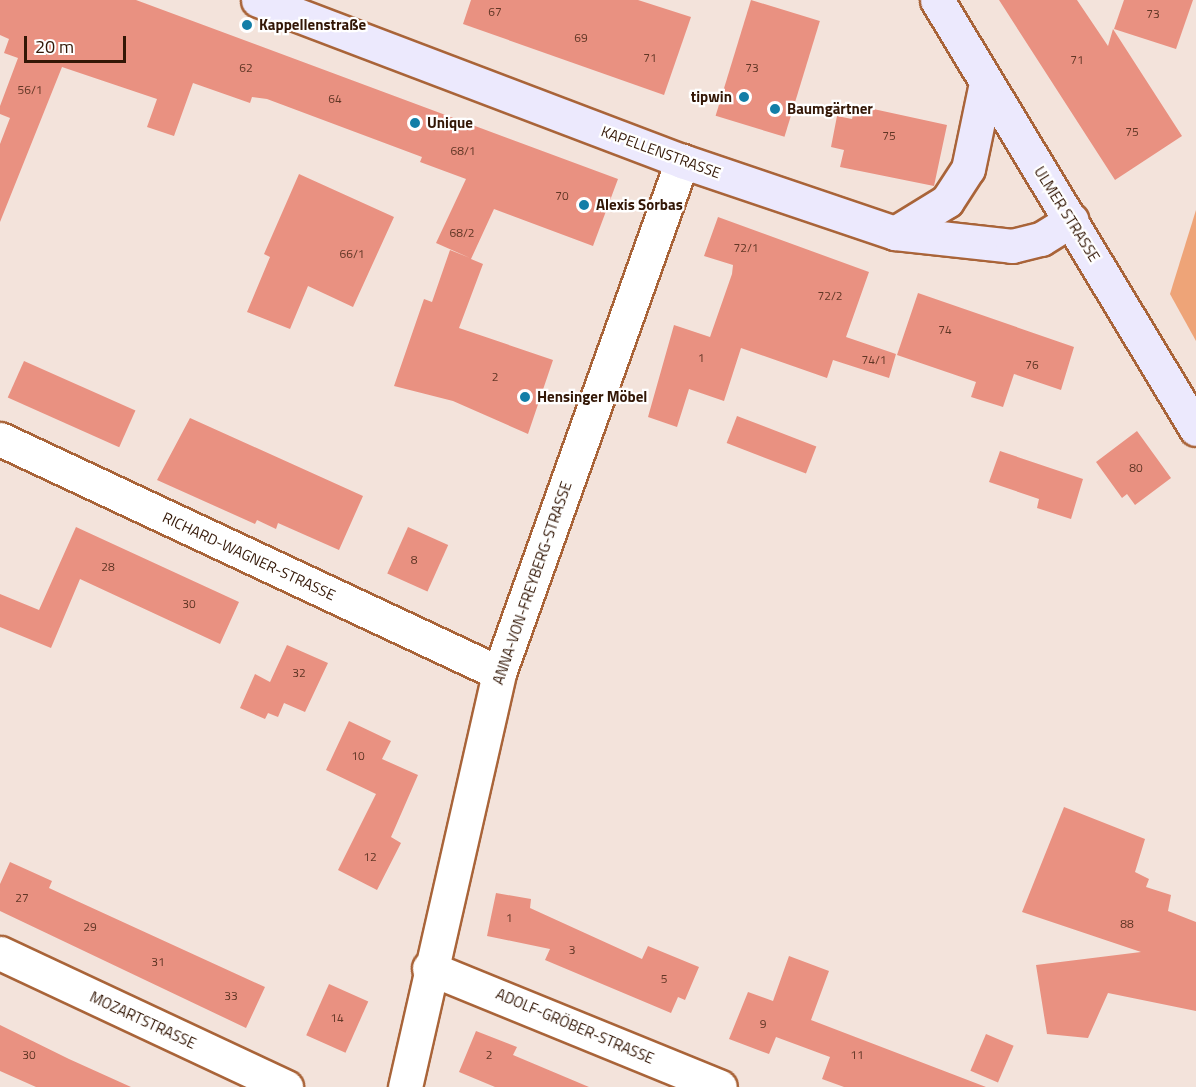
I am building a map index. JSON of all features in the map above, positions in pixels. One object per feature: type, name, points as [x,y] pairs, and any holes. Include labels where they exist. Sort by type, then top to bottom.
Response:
[{"type":"street","name":"KAPELLENSTRASSE","points":[[258,0],[682,161],[895,233],[1012,246],[1041,239],[1071,220]]},
{"type":"street","name":"ULMER STRASSE","points":[[937,0],[1196,429]]},
{"type":"street","points":[[895,233],[947,201],[968,169],[986,83]]},
{"type":"street","name":"ANNA-VON-FREYBERG-STRASSE","points":[[405,1087],[429,968],[499,673],[682,161]]},
{"type":"street","name":"RICHARD-WAGNER-STRASSE","points":[[0,439],[499,673]]},
{"type":"street","name":"MOZARTSTRASSE","points":[[0,953],[286,1087]]},
{"type":"street","name":"ADOLF-GRÖBER-STRASSE","points":[[429,968],[720,1087]]},
{"type":"shaded area","points":[[1196,210],[1196,341],[1170,294]]},
{"type":"building","points":[[0,0],[136,0],[618,179],[593,246],[494,209],[471,259],[483,264],[459,328],[553,360],[528,434],[453,401],[394,386],[424,299],[432,302],[450,250],[470,258],[436,243],[466,179],[420,162],[422,157],[267,99],[252,97],[250,103],[193,83],[174,136],[147,127],[157,99],[62,67],[0,222],[0,144],[10,118],[0,114],[0,106],[18,58],[4,53],[9,39],[0,35]]},
{"type":"building","points":[[471,0],[638,0],[691,17],[664,95],[463,24]]},
{"type":"building","points":[[751,0],[820,21],[784,137],[716,116]]},
{"type":"building","points":[[999,0],[1077,0],[1108,46],[1113,29],[1182,136],[1115,180]]},
{"type":"building","points":[[1124,0],[1193,0],[1176,49],[1114,29]]},
{"type":"building","points":[[855,105],[947,125],[934,186],[840,167],[844,150],[831,147],[837,116],[852,119]]},
{"type":"building","points":[[299,174],[394,217],[353,307],[308,286],[290,329],[247,312],[270,257],[264,254]]},
{"type":"building","points":[[718,217],[869,272],[846,337],[896,354],[889,378],[833,360],[827,378],[741,348],[724,401],[689,389],[677,427],[648,417],[674,325],[710,337],[733,265],[704,256]]},
{"type":"building","points":[[918,293],[1074,347],[1061,390],[1014,374],[1003,407],[971,397],[976,382],[897,355]]},
{"type":"building","points":[[24,361],[135,411],[119,447],[8,398]]},
{"type":"building","points":[[737,416],[816,446],[806,474],[727,443]]},
{"type":"building","points":[[190,418],[363,496],[339,550],[278,523],[276,529],[257,520],[255,524],[157,480]]},
{"type":"building","points":[[1137,431],[1171,478],[1135,505],[1127,494],[1122,498],[1096,462]]},
{"type":"building","points":[[1000,451],[1083,479],[1071,519],[1037,508],[1039,499],[989,482]]},
{"type":"building","points":[[76,527],[239,602],[220,644],[80,579],[51,648],[0,627],[0,594],[39,610]]},
{"type":"building","points":[[408,527],[448,545],[427,591],[387,574]]},
{"type":"building","points":[[287,645],[328,663],[305,712],[284,703],[278,717],[268,713],[265,719],[240,708],[255,674],[270,682]]},
{"type":"building","points":[[349,721],[391,741],[382,759],[418,775],[391,837],[401,843],[377,890],[338,870],[376,794],[326,770]]},
{"type":"building","points":[[1064,807],[1145,839],[1135,872],[1149,879],[1146,887],[1171,895],[1168,911],[1196,922],[1196,1011],[1108,993],[1088,1038],[1047,1034],[1036,965],[1141,952],[1022,912]]},
{"type":"building","points":[[10,862],[52,881],[49,888],[265,987],[246,1028],[0,911],[0,884]]},
{"type":"building","points":[[496,893],[531,899],[530,908],[642,959],[648,946],[699,967],[685,1000],[678,997],[671,1013],[545,960],[550,949],[487,936]]},
{"type":"building","points":[[789,956],[829,971],[811,1020],[986,1087],[844,1087],[822,1079],[830,1057],[776,1037],[769,1054],[729,1039],[748,992],[773,1001]]},
{"type":"building","points":[[329,984],[368,1001],[346,1053],[306,1035]]},
{"type":"building","points":[[0,1025],[131,1087],[36,1087],[0,1071]]},
{"type":"building","points":[[476,1031],[517,1047],[513,1055],[589,1087],[495,1087],[459,1072]]},
{"type":"building","points":[[986,1034],[1014,1046],[998,1083],[970,1071]]},
{"type":"place","name":"Kappellenstraße","points":[[247,25]]},
{"type":"place","name":"tipwin","points":[[744,97]]},
{"type":"place","name":"Baumgärtner","points":[[775,109]]},
{"type":"place","name":"Unique","points":[[415,123]]},
{"type":"place","name":"Alexis Sorbas","points":[[584,205]]},
{"type":"place","name":"Hensinger Möbel","points":[[525,397]]}]
